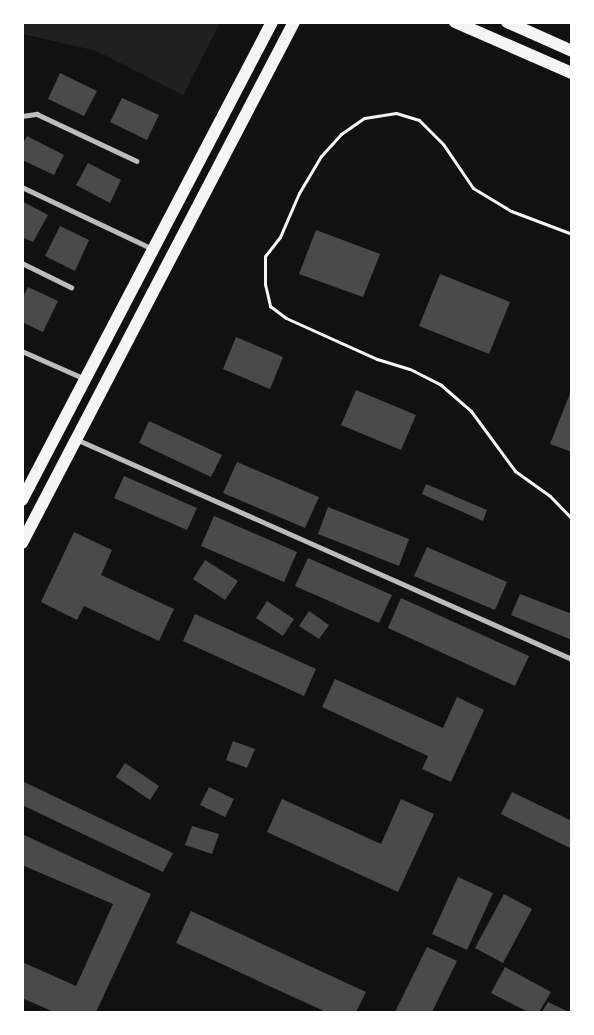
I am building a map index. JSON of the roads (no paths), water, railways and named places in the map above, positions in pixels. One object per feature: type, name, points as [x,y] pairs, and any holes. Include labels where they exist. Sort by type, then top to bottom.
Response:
[{"type":"main road","points":[[22,500],[155,250],[272,22]]},
{"type":"main road","points":[[22,543],[294,22]]},
{"type":"main road","points":[[455,22],[572,74]]},
{"type":"main road","points":[[507,22],[572,51]]},
{"type":"lane","points":[[22,116],[37,114],[137,161]]},
{"type":"lane","points":[[22,187],[155,250]]},
{"type":"lane","points":[[22,262],[70,287]]},
{"type":"lane","points":[[22,351],[87,379]]},
{"type":"lane","points":[[76,440],[572,659]]}]
